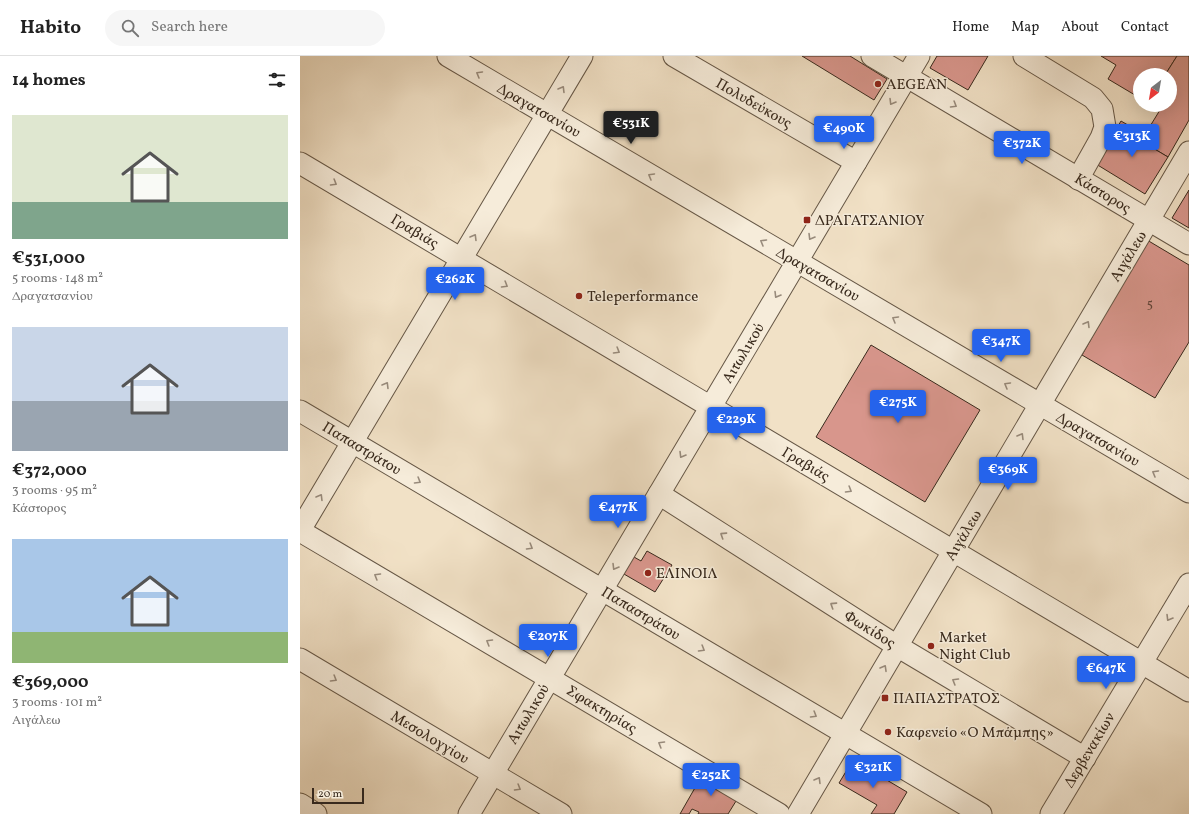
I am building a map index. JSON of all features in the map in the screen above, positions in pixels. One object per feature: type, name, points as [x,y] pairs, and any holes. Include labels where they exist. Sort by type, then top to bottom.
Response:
[{"type":"street","name":"Δραγατσανίου","points":[[448,56],[1189,492]]},
{"type":"street","points":[[300,530],[582,56]]},
{"type":"street","name":"Πολυδεύκους","points":[[674,56],[856,162]]},
{"type":"street","name":"Κάστορος","points":[[872,56],[1189,244]]},
{"type":"street","name":"Αιτωλικού","points":[[469,814],[919,56]]},
{"type":"street","points":[[1024,56],[1093,98],[1102,109],[1104,127],[1101,138],[1078,178]]},
{"type":"street","name":"Αιγάλεω","points":[[798,814],[1189,152]]},
{"type":"street","name":"Γραβιάς","points":[[300,163],[1189,691]]},
{"type":"street","name":"Παπαστράτου","points":[[300,411],[981,814]]},
{"type":"street","name":"Φωκίδος","points":[[659,494],[897,646],[1085,758]]},
{"type":"street","name":"Σφακτηρίας","points":[[300,530],[779,814]]},
{"type":"street","name":"Δερβενακίων","points":[[1051,814],[1189,584]]},
{"type":"street","name":"Μεσολογγίου","points":[[300,659],[561,814]]},
{"type":"street","points":[[300,804],[316,814]]},
{"type":"building","points":[[802,56],[850,56],[887,79],[874,100]]},
{"type":"building","points":[[937,56],[988,56],[968,90],[930,68]]},
{"type":"building","points":[[1101,56],[1177,56],[1169,68],[1133,68],[1133,94],[1108,79],[1116,65]]},
{"type":"building","points":[[1177,56],[1189,56],[1189,120],[1168,157],[1141,141],[1159,112],[1177,112],[1177,68],[1169,68]]},
{"type":"building","points":[[1121,121],[1145,135],[1141,141],[1168,157],[1145,194],[1096,164]]},
{"type":"building","points":[[1189,190],[1189,228],[1172,218]]},
{"type":"building","points":[[1147,240],[1189,265],[1189,342],[1155,398],[1082,355]]},
{"type":"building","points":[[871,345],[980,410],[925,502],[816,437]]},
{"type":"building","points":[[647,551],[672,565],[655,592],[617,570],[627,553],[641,561]]},
{"type":"building","points":[[853,760],[907,792],[894,814],[871,814],[877,805],[839,783]]},
{"type":"building","points":[[704,772],[741,793],[728,814],[698,814],[699,812],[692,809],[689,814],[680,814]]},
{"type":"place","name":"AEGEAN","points":[[878,84]]},
{"type":"place","name":"ΔΡΑΓΑΤΣΑΝΙΟΥ","points":[[807,220]]},
{"type":"place","name":"Teleperformance","points":[[579,296]]},
{"type":"place","name":"ΕΛΙΝΟΙΛ","points":[[648,573]]},
{"type":"place","name":"Market Night Club","points":[[931,646]]},
{"type":"place","name":"ΠΑΠΑΣΤΡΑΤΟΣ","points":[[885,698]]},
{"type":"place","name":"Καφενείο «Ο Μπάμπης»","points":[[888,732]]}]
